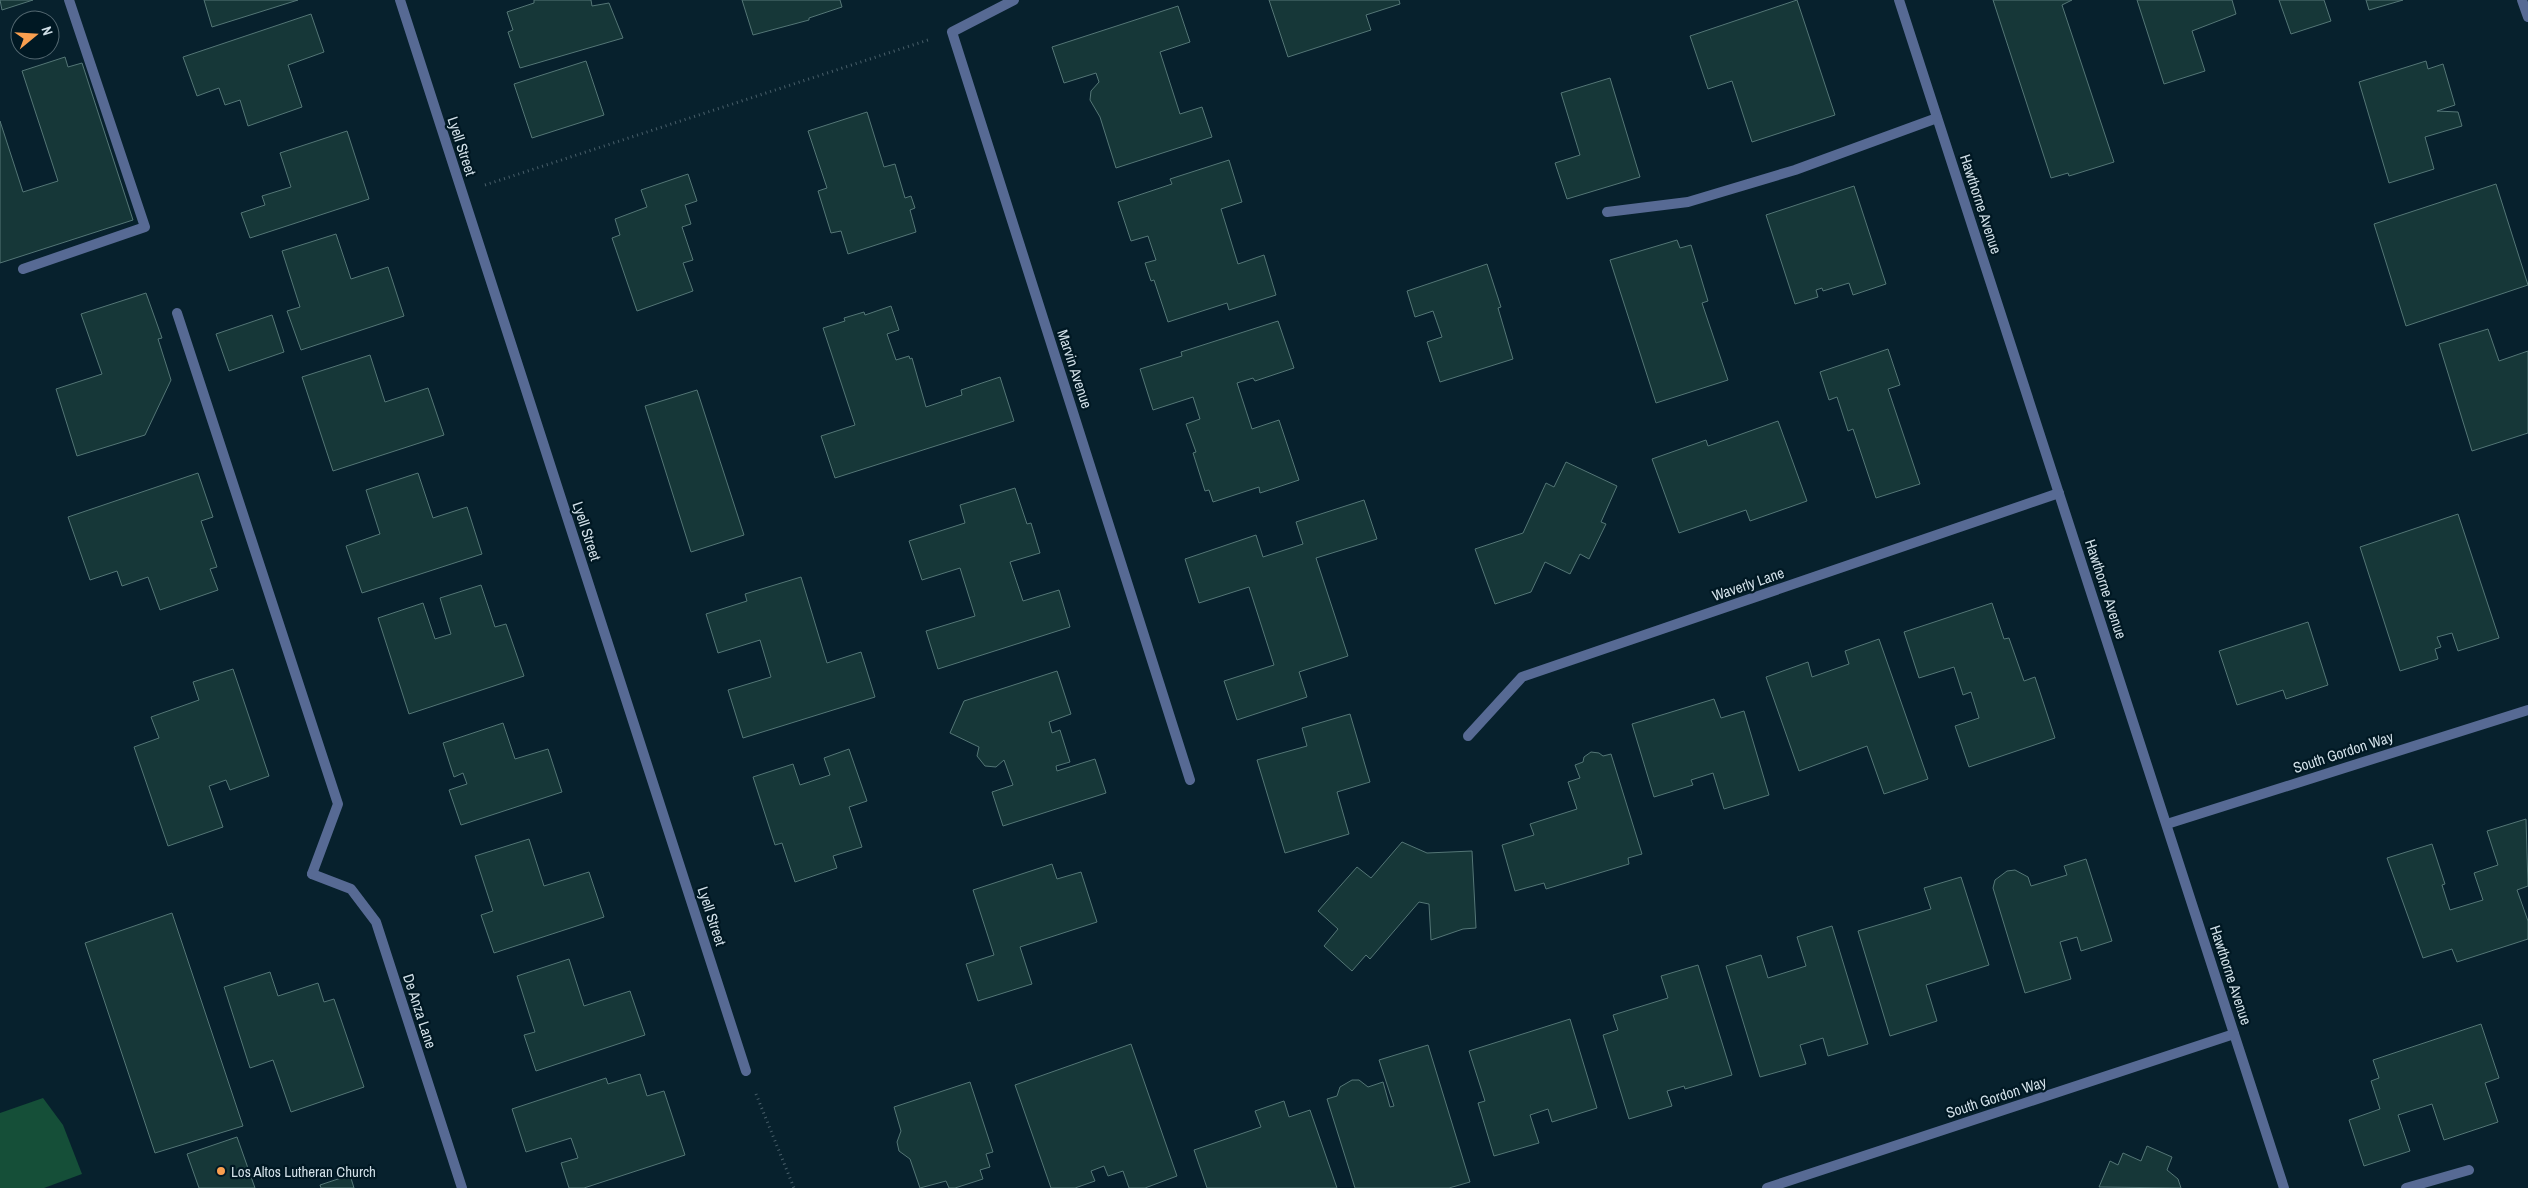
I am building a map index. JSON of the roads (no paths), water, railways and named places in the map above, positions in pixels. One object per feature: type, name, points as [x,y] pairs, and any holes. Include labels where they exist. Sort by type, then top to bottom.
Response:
[{"type":"street","points":[[24,269],[145,227],[70,0]]},
{"type":"street","name":"Lyell Street","points":[[400,0],[746,1071]]},
{"type":"street","name":"Marvin Avenue","points":[[1014,0],[952,32],[1190,780]]},
{"type":"street","name":"Hawthorne Avenue","points":[[1899,0],[2284,1188]]},
{"type":"street","points":[[2522,0],[2528,17]]},
{"type":"street","points":[[1607,212],[1688,202],[1795,170],[1938,118]]},
{"type":"street","name":"De Anza Lane","points":[[177,313],[338,804],[312,874],[351,889],[376,922],[462,1188]]},
{"type":"street","name":"Waverly Lane","points":[[1468,736],[1522,677],[2059,493]]},
{"type":"street","name":"South Gordon Way","points":[[2167,824],[2528,710]]},
{"type":"street","name":"South Gordon Way","points":[[1767,1188],[2234,1034]]},
{"type":"street","points":[[2406,1188],[2469,1170]]},
{"type":"place","name":"Los Altos Lutheran Church","points":[[221,1171]]}]
